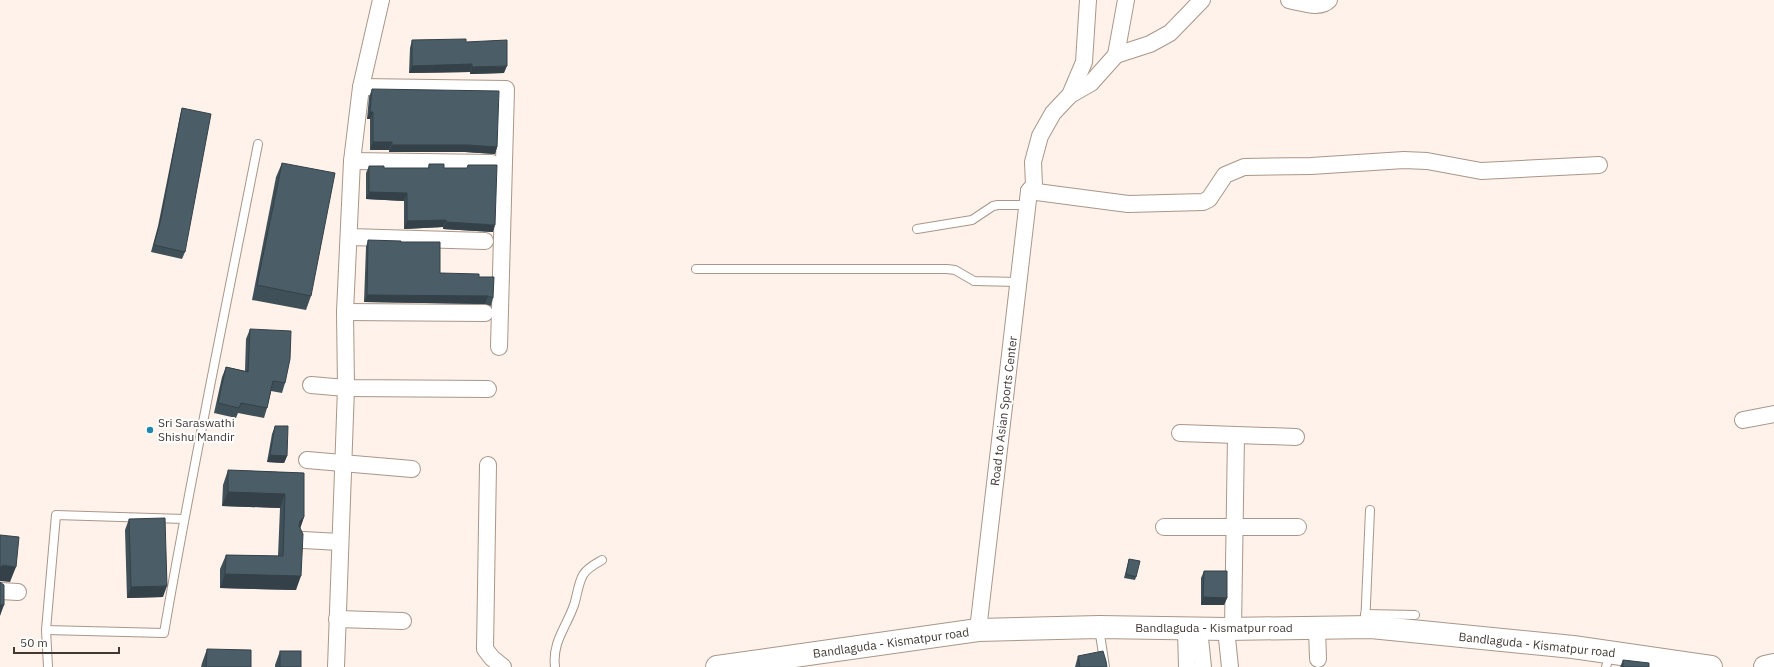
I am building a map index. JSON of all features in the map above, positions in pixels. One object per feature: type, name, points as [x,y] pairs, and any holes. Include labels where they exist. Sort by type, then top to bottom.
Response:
[{"type":"street","points":[[336,667],[346,388],[345,312],[352,161],[361,87],[381,0]]},
{"type":"street","points":[[1070,96],[1084,62],[1088,0]]},
{"type":"street","points":[[1116,55],[1126,0]]},
{"type":"street","points":[[1070,96],[1091,83],[1116,55],[1150,44],[1170,33],[1202,0]]},
{"type":"street","points":[[1289,0],[1320,5],[1325,4],[1328,0]]},
{"type":"street","points":[[361,87],[506,89],[499,348]]},
{"type":"street","name":"Road to Asian Sports Center","points":[[978,630],[1028,198],[1034,185],[1033,162],[1040,136],[1053,113],[1070,96]]},
{"type":"street","points":[[1028,198],[1128,204],[1203,202],[1209,199],[1225,175],[1244,167],[1311,166],[1404,160],[1434,162],[1481,171],[1599,165]]},
{"type":"street","points":[[352,161],[492,163]]},
{"type":"street","points":[[349,237],[485,241]]},
{"type":"street","points":[[345,312],[485,313]]},
{"type":"street","points":[[311,385],[346,388],[488,389]]},
{"type":"street","points":[[1743,420],[1774,414]]},
{"type":"street","points":[[1180,434],[1296,437]]},
{"type":"street","points":[[1230,667],[1230,629],[1235,528],[1236,436]]},
{"type":"street","points":[[306,460],[412,469]]},
{"type":"street","points":[[488,465],[484,649],[503,667]]},
{"type":"street","points":[[1164,527],[1298,527]]},
{"type":"street","points":[[303,540],[340,542]]},
{"type":"street","points":[[0,591],[18,592]]},
{"type":"street","points":[[337,619],[403,621]]},
{"type":"street","name":"Bandlaguda - Kismatpur road","points":[[717,667],[746,665],[978,630],[1098,627],[1193,629],[1317,628],[1365,621],[1573,647],[1608,660],[1711,667]]},
{"type":"street","points":[[1317,628],[1318,659]]},
{"type":"street","points":[[1187,667],[1193,629]]},
{"type":"street","points":[[1193,629],[1203,667]]},
{"type":"street","points":[[1765,667],[1774,665]]},
{"type":"lane","points":[[46,630],[164,633],[222,318],[258,144]]},
{"type":"lane","points":[[917,229],[972,220],[993,206],[1028,198]]},
{"type":"lane","points":[[696,269],[947,269],[955,270],[974,281],[1019,282]]},
{"type":"lane","points":[[1370,510],[1365,621],[1415,615]]},
{"type":"lane","points":[[48,667],[46,630],[56,515],[184,519]]},
{"type":"lane","points":[[555,667],[557,640],[568,622],[583,575],[592,566],[602,560]]},
{"type":"lane","points":[[1098,627],[1105,667]]},
{"type":"building","points":[[466,39],[466,42],[507,40],[507,66],[472,67],[472,64],[412,66],[412,40]]},
{"type":"building","points":[[372,89],[499,91],[497,147],[468,145],[392,145],[392,142],[373,142],[373,112],[370,112]]},
{"type":"building","points":[[182,108],[211,114],[185,252],[154,245],[161,219]]},
{"type":"building","points":[[282,163],[335,173],[311,296],[257,285]]},
{"type":"building","points":[[429,164],[444,164],[444,168],[467,168],[468,165],[497,165],[495,225],[446,222],[446,220],[407,221],[407,193],[369,192],[369,166],[384,166],[384,168],[429,168]]},
{"type":"building","points":[[368,240],[440,242],[440,273],[479,274],[479,277],[494,277],[493,298],[488,296],[367,295]]},
{"type":"building","points":[[250,329],[291,331],[290,359],[285,383],[273,381],[267,408],[241,403],[239,408],[218,403],[226,367],[248,372]]},
{"type":"building","points":[[275,426],[288,426],[287,456],[270,455]]},
{"type":"building","points":[[228,470],[304,473],[304,517],[300,521],[299,526],[303,534],[301,576],[225,574],[226,555],[283,556],[285,494],[228,492]]},
{"type":"building","points":[[165,518],[167,586],[131,587],[129,519]]},
{"type":"building","points":[[0,535],[19,537],[16,567],[3,565],[0,568]]},
{"type":"building","points":[[1129,559],[1140,561],[1136,577],[1126,574]]},
{"type":"building","points":[[1204,571],[1227,571],[1227,598],[1203,597]]},
{"type":"building","points":[[0,582],[4,585],[4,605],[0,605]]},
{"type":"building","points":[[207,649],[251,650],[251,667],[206,667]]},
{"type":"building","points":[[280,651],[301,651],[301,667],[280,667]]},
{"type":"building","points":[[1103,651],[1107,667],[1080,667],[1078,656]]},
{"type":"building","points":[[1623,660],[1649,663],[1649,667],[1623,667]]},
{"type":"place","name":"Sri Saraswathi Shishu Mandir","points":[[150,430]]}]
